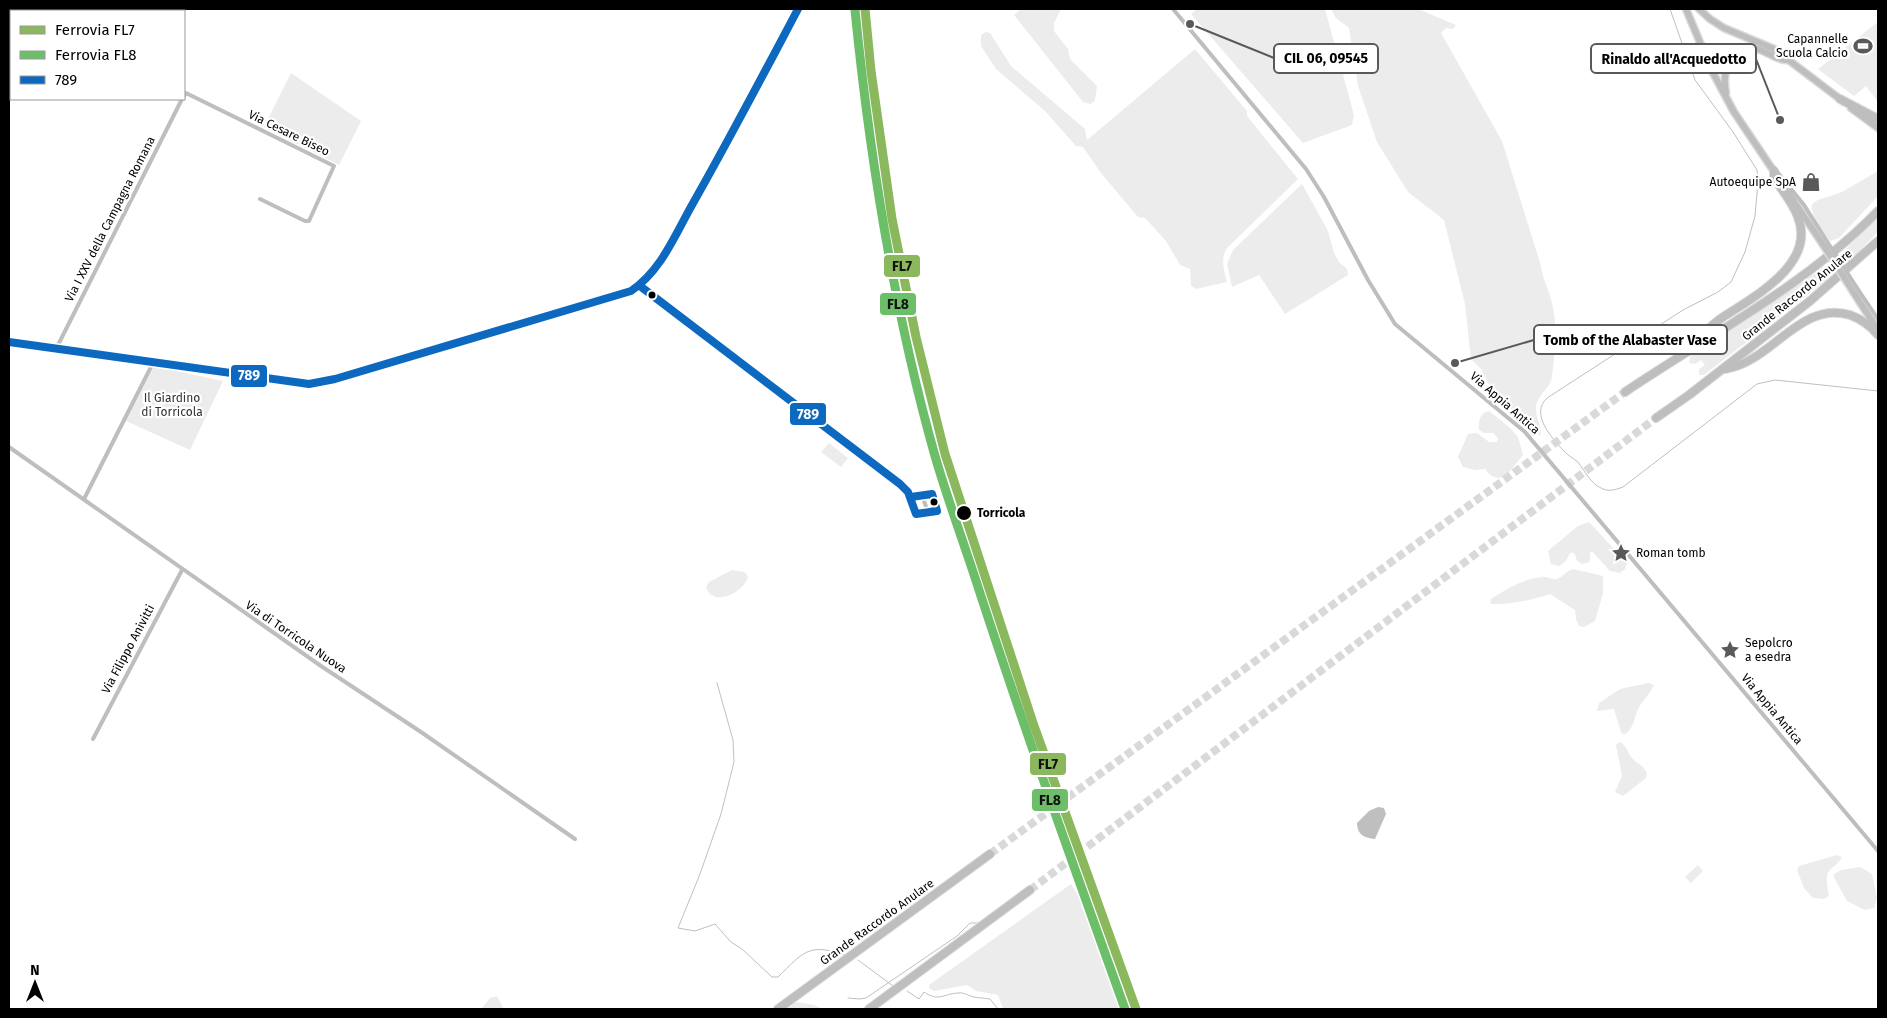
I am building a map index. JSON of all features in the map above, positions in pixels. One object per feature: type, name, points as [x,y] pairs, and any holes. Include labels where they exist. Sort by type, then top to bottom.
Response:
[{"type":"highway","points":[[1840,99],[1878,119]]},
{"type":"highway","points":[[1700,344],[1701,338],[1717,322],[1757,295],[1782,275],[1797,253],[1801,233],[1798,218],[1774,178],[1774,171]]},
{"type":"highway","name":"Grande Raccordo Anulare","points":[[1625,392],[1811,271],[1851,238],[1878,211]]},
{"type":"highway","name":"Grande Raccordo Anulare","points":[[1656,418],[1818,295],[1878,241]]},
{"type":"highway","points":[[1723,369],[1747,363],[1792,329],[1822,314],[1838,313],[1854,317],[1868,325],[1878,335]]},
{"type":"highway","name":"Grande Raccordo Anulare","points":[[778,1009],[990,854]]},
{"type":"highway","points":[[869,1009],[1030,890]]},
{"type":"main road","points":[[1686,9],[1712,71],[1728,102],[1826,244],[1878,330]]},
{"type":"main road","points":[[1699,9],[1722,27],[1776,50],[1878,128]]},
{"type":"main road","points":[[1728,102],[1724,73],[1728,62],[1735,54],[1744,49],[1756,49],[1782,60],[1788,60]]},
{"type":"street","points":[[9,342],[287,382],[313,384],[619,295],[640,286],[650,276],[709,175],[798,9]]},
{"type":"street","name":"Via Appia Antica","points":[[1173,9],[1301,161],[1324,197],[1368,280],[1395,324],[1525,432],[1878,851]]},
{"type":"street","name":"Via Cesare Biseo","points":[[185,96],[334,166],[310,221],[305,221],[260,199]]},
{"type":"street","name":"Via I XXV della Campagna Romana","points":[[56,349],[182,100]]},
{"type":"street","points":[[1763,155],[1783,177],[1804,205],[1826,244]]},
{"type":"street","points":[[640,286],[900,484],[911,498],[916,514],[937,511],[932,494],[911,498]]},
{"type":"street","points":[[1856,292],[1878,319]]},
{"type":"street","points":[[84,499],[153,363]]},
{"type":"street","name":"Via di Torricola Nuova","points":[[9,447],[182,570],[575,839]]},
{"type":"street","points":[[922,496],[927,509],[931,512]]},
{"type":"street","name":"Via Filippo Anivitti","points":[[93,739],[182,570]]},
{"type":"green space","points":[[1021,9],[1061,9],[1054,23],[1054,31],[1068,49],[1070,59],[1097,86],[1095,100],[1091,104],[1083,102],[1014,15]]},
{"type":"green space","points":[[1197,9],[1325,9],[1354,115],[1352,125],[1303,143],[1191,14]]},
{"type":"green space","points":[[1331,9],[1418,9],[1456,25],[1453,29],[1446,28],[1441,33],[1502,141],[1552,303],[1555,331],[1554,358],[1551,381],[1536,405],[1536,413],[1541,429],[1540,436],[1494,394],[1481,369],[1471,359],[1465,304],[1444,220],[1408,192],[1377,142],[1358,86],[1349,28],[1336,18]]},
{"type":"green space","name":"Capannelle Scuola Calcio","points":[[1878,22],[1878,102],[1866,86],[1854,96],[1818,69]]},
{"type":"green space","points":[[986,32],[990,33],[1011,66],[1085,129],[1087,140],[1195,49],[1247,111],[1247,116],[1298,179],[1227,248],[1223,260],[1227,282],[1196,289],[1191,286],[1190,269],[1180,265],[1166,241],[1145,218],[1138,217],[1101,173],[1083,147],[1076,146],[1045,111],[996,69],[981,46],[981,35]]},
{"type":"green space","points":[[291,73],[361,121],[339,165],[264,127]]},
{"type":"green space","points":[[1878,171],[1878,196],[1839,238],[1830,241],[1815,218],[1812,204],[1842,192]]},
{"type":"green space","points":[[1302,184],[1328,231],[1334,253],[1339,262],[1347,269],[1348,275],[1285,314],[1259,275],[1232,287],[1227,264],[1233,250]]},
{"type":"green space","points":[[1878,216],[1878,232],[1848,262],[1831,273],[1828,279],[1704,375],[1699,375],[1699,369],[1705,365],[1701,360],[1695,364],[1689,363],[1690,356],[1694,352],[1767,306],[1842,255]]},
{"type":"green space","name":"Il Giardino di Torricola","points":[[154,366],[223,381],[190,450],[126,421]]},
{"type":"green space","points":[[1489,411],[1518,437],[1523,455],[1506,475],[1496,478],[1485,469],[1475,470],[1463,467],[1458,457],[1468,434],[1477,433],[1489,442],[1497,442],[1498,438],[1493,433],[1484,433],[1479,430],[1480,418]]},
{"type":"green space","points":[[829,443],[848,458],[841,467],[821,452]]},
{"type":"green space","points":[[1589,522],[1627,563],[1625,569],[1620,573],[1610,571],[1592,551],[1590,553],[1590,562],[1582,564],[1577,561],[1575,554],[1571,552],[1565,562],[1559,566],[1551,564],[1548,551],[1578,526]]},
{"type":"green space","points":[[1573,569],[1603,576],[1603,593],[1595,621],[1584,627],[1579,626],[1575,610],[1550,594],[1520,602],[1490,604],[1491,599],[1522,582],[1542,577],[1557,579]]},
{"type":"green space","points":[[732,570],[745,572],[748,577],[745,583],[728,596],[715,597],[706,587],[709,582]]},
{"type":"green space","points":[[1648,683],[1654,685],[1639,707],[1630,730],[1624,735],[1621,732],[1614,709],[1597,711],[1599,703],[1620,689]]},
{"type":"green space","points":[[1619,742],[1624,745],[1632,758],[1647,773],[1646,778],[1623,796],[1615,792],[1622,776],[1616,745]]},
{"type":"green space","points":[[1837,855],[1842,857],[1827,875],[1829,896],[1824,899],[1813,898],[1804,888],[1797,870],[1799,866]]},
{"type":"green space","points":[[1698,865],[1703,871],[1691,883],[1685,877]]},
{"type":"green space","points":[[1860,867],[1872,874],[1877,898],[1874,908],[1865,910],[1847,901],[1834,877],[1834,874],[1841,870]]},
{"type":"green space","points":[[1071,884],[1084,905],[1120,1009],[1003,1009],[998,995],[976,991],[967,985],[934,991],[929,988],[929,985]]},
{"type":"green space","points":[[497,996],[504,1009],[481,1009],[490,998]]},
{"type":"green space","points":[[797,1002],[814,1005],[823,1009],[785,1009]]},
{"type":"shaded area","points":[[1378,807],[1384,808],[1386,814],[1375,839],[1365,837],[1358,830],[1357,823],[1369,811]]},
{"type":"waterway","points":[[1670,9],[1695,80],[1733,132],[1757,170],[1758,182],[1755,216],[1745,252],[1731,282],[1718,292],[1683,310],[1547,398],[1542,404],[1541,411],[1544,425],[1558,445],[1578,462],[1597,486],[1606,490],[1612,490],[1623,487],[1757,384],[1775,380],[1878,391]]},
{"type":"waterway","points":[[717,683],[733,740],[734,762],[721,814],[700,874],[678,928],[695,931],[715,924],[731,942],[742,949],[772,977],[778,977],[800,956],[807,952],[822,950],[844,955]]},
{"type":"waterway","points":[[848,998],[866,998],[957,936],[970,923],[977,923]]},
{"type":"waterway","points":[[858,960],[893,986]]},
{"type":"waterway","points":[[907,991],[919,999],[924,992],[934,997],[962,993],[990,999],[998,1009]]},
{"type":"tunnel","points":[[990,854],[1625,392]]},
{"type":"tunnel","points":[[1030,890],[1656,418]]},
{"type":"rail line","name":"FL7","points":[[865,9],[871,71],[892,219],[916,337],[945,454],[1033,723],[1136,1009]]},
{"type":"rail line","name":"FL8","points":[[855,10],[868,123],[885,235],[920,401],[951,507],[1014,695],[1125,1009]]},
{"type":"transit line","name":"789","points":[[9,342],[309,384],[335,379],[631,291],[651,273],[666,252],[733,132],[798,9]]},
{"type":"transit line","name":"789","points":[[640,286],[900,484],[908,492],[916,514],[937,511],[932,494],[911,497]]},
{"type":"place","name":"CIL 06, 09545","points":[[1190,24]]},
{"type":"place","name":"Capannelle Scuola Calcio","points":[[1863,46]]},
{"type":"place","name":"Rinaldo all'Acquedotto","points":[[1780,120]]},
{"type":"place","name":"Autoequipe SpA","points":[[1811,182]]},
{"type":"place","name":"Tomb of the Alabaster Vase","points":[[1455,363]]},
{"type":"place","name":"Torricola","points":[[964,513]]},
{"type":"place","name":"Roman tomb","points":[[1621,553]]},
{"type":"place","name":"Sepolcro a esedra","points":[[1730,650]]}]
